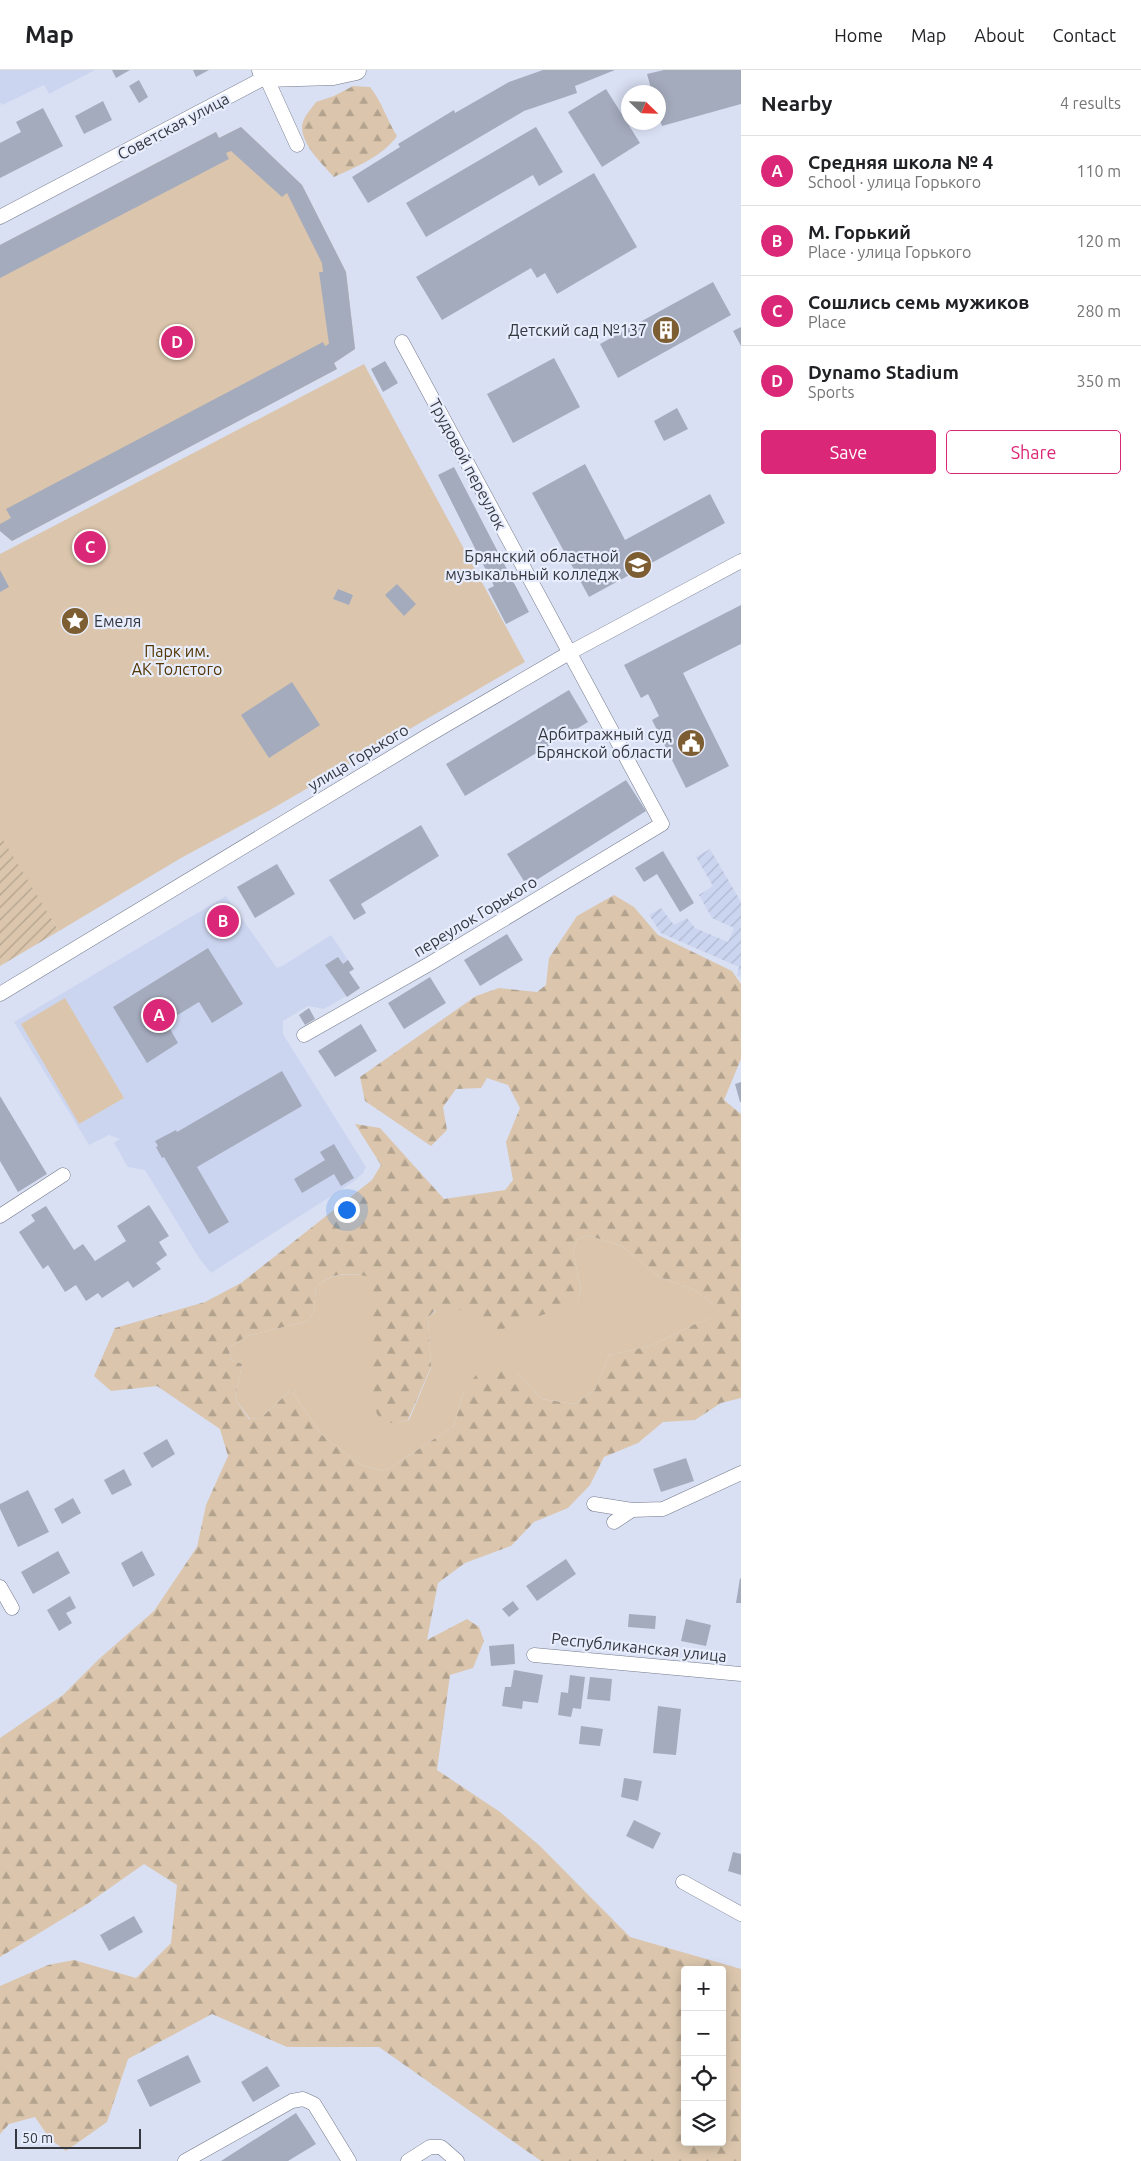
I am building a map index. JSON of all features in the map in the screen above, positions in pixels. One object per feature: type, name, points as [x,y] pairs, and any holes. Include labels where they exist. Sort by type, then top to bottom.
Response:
[{"type":"main road","name":"Советская улица","points":[[264,73],[333,75],[356,70]]},
{"type":"street","points":[[264,73],[297,146]]},
{"type":"street","name":"Советская улица","points":[[0,217],[264,73]]},
{"type":"street","name":"Трудовой переулок","points":[[402,342],[662,824]]},
{"type":"street","name":"улица Горького","points":[[0,994],[327,796],[569,653],[741,561]]},
{"type":"street","name":"переулок Горького","points":[[304,1035],[432,962],[662,824]]},
{"type":"street","points":[[0,1216],[63,1175]]},
{"type":"street","points":[[594,1504],[632,1510],[663,1509],[741,1473]]},
{"type":"street","points":[[614,1522],[632,1510]]},
{"type":"street","points":[[0,1587],[12,1608]]},
{"type":"street","name":"Республиканская улица","points":[[534,1655],[741,1674]]},
{"type":"street","points":[[683,1882],[741,1914]]},
{"type":"street","points":[[185,2161],[292,2102],[303,2099],[314,2104],[348,2161]]},
{"type":"street","points":[[408,2161],[430,2147],[441,2147],[457,2161]]},
{"type":"shaded area","points":[[0,70],[95,70],[49,94],[44,85],[2,105],[0,102]]},
{"type":"shaded area","points":[[710,849],[741,902],[741,977],[737,976],[739,967],[661,933],[649,915],[661,908],[674,925],[687,918],[695,928],[728,942],[734,928],[712,918],[699,895],[713,886],[696,857]]},
{"type":"shaded area","points":[[226,896],[277,968],[331,935],[354,969],[349,973],[360,988],[324,1009],[308,1006],[283,1021],[283,1034],[366,1167],[363,1173],[353,1182],[211,1273],[199,1258],[145,1170],[128,1167],[114,1143],[120,1139],[109,1135],[89,1145],[14,1022]]},
{"type":"green space","points":[[353,86],[370,87],[397,136],[377,155],[334,177],[309,147],[305,140],[302,126],[304,119],[316,102],[334,96]]},
{"type":"green space","points":[[241,127],[302,185],[346,272],[355,349],[334,363],[337,369],[12,541],[0,531],[0,245],[216,132],[219,138]]},
{"type":"green space","name":"Парк им. АК Толстого","points":[[364,364],[525,662],[270,810],[181,858],[59,931],[0,838],[0,554]]},
{"type":"green space","points":[[0,835],[59,931],[0,966]]},
{"type":"green space","points":[[614,895],[634,907],[658,935],[732,971],[741,984],[741,1059],[724,1100],[741,1114],[741,1398],[721,1403],[695,1420],[663,1422],[638,1443],[604,1457],[590,1485],[568,1508],[534,1522],[511,1546],[465,1563],[438,1583],[427,1640],[467,1619],[479,1627],[484,1641],[473,1668],[450,1675],[437,1770],[500,1812],[540,1846],[630,1937],[741,1969],[741,2161],[541,2161],[379,2047],[287,2047],[212,2014],[128,2059],[107,2122],[66,2151],[50,2139],[35,2117],[9,2124],[0,2134],[0,1986],[48,1965],[74,1960],[136,1978],[171,1943],[177,1885],[144,1864],[87,1904],[0,1957],[0,1738],[63,1695],[99,1659],[154,1611],[197,1547],[206,1505],[228,1456],[220,1429],[157,1386],[111,1391],[94,1376],[115,1328],[205,1302],[241,1283],[372,1180],[381,1165],[355,1124],[380,1128],[444,1199],[505,1190],[513,1180],[506,1142],[520,1108],[508,1085],[487,1078],[481,1088],[456,1089],[443,1107],[447,1130],[431,1146],[365,1101],[360,1077],[476,996],[499,988],[537,992],[546,985],[549,958],[577,916]],"holes":[[[587,1235],[622,1246],[659,1277],[693,1289],[714,1305],[720,1316],[697,1323],[650,1346],[609,1355],[595,1390],[574,1404],[542,1399],[517,1373],[505,1368],[480,1370],[464,1390],[454,1426],[385,1471],[361,1465],[322,1435],[291,1390],[261,1418],[249,1419],[235,1399],[242,1364],[232,1360],[228,1348],[247,1336],[308,1321],[314,1311],[316,1287],[328,1278],[355,1274],[370,1277],[370,1390],[377,1414],[385,1423],[397,1423],[408,1420],[431,1367],[428,1318],[435,1310],[469,1310],[492,1333],[567,1306],[578,1300],[581,1288],[573,1252],[577,1240]]]},
{"type":"green space","points":[[65,998],[124,1098],[79,1124],[21,1024]]},
{"type":"green space","points":[[587,1235],[622,1246],[659,1277],[693,1289],[714,1305],[721,1316],[697,1323],[650,1346],[609,1355],[595,1390],[574,1404],[542,1399],[517,1373],[464,1390],[454,1426],[385,1471],[361,1465],[322,1435],[291,1390],[261,1418],[250,1419],[235,1399],[242,1364],[232,1360],[228,1348],[247,1336],[308,1321],[314,1311],[316,1287],[334,1276],[362,1275],[370,1276],[370,1390],[385,1423],[409,1420],[431,1368],[428,1318],[436,1310],[578,1300],[581,1288],[573,1252],[577,1240]]},
{"type":"building","points":[[112,70],[130,70],[116,78]]},
{"type":"building","points":[[193,70],[209,70],[196,77]]},
{"type":"building","points":[[543,70],[615,70],[575,86],[577,93],[524,111],[368,203],[352,177],[400,147],[398,144],[454,110],[455,113],[509,82]]},
{"type":"building","points":[[664,70],[741,70],[741,104],[666,125],[666,85],[650,85],[647,74]]},
{"type":"building","points":[[139,80],[148,97],[139,103],[129,86]]},
{"type":"building","points":[[606,89],[621,113],[621,130],[632,130],[640,143],[602,167],[568,112]]},
{"type":"building","points":[[103,101],[112,120],[84,134],[75,116]]},
{"type":"building","points":[[43,108],[63,146],[0,178],[0,143],[21,132],[16,122]]},
{"type":"building","points":[[241,127],[302,185],[346,272],[355,349],[334,363],[337,369],[12,541],[0,531],[0,524],[11,518],[6,509],[323,342],[325,346],[329,344],[319,272],[323,272],[322,263],[287,193],[282,197],[231,151],[226,153],[229,159],[0,278],[0,245],[216,132],[219,138]]},
{"type":"building","points":[[536,127],[563,172],[539,186],[533,175],[426,237],[406,203]]},
{"type":"building","points":[[594,173],[637,247],[557,294],[545,273],[537,278],[531,268],[442,320],[416,277]]},
{"type":"building","name":"Детский сад №137","points":[[713,282],[731,315],[618,378],[600,344]]},
{"type":"building","points":[[741,327],[741,346],[733,331]]},
{"type":"building","points":[[554,358],[580,407],[513,443],[487,394]]},
{"type":"building","points":[[385,361],[398,383],[383,392],[371,369]]},
{"type":"building","points":[[677,408],[688,429],[664,441],[654,421]]},
{"type":"building","points":[[585,464],[625,540],[710,494],[725,523],[589,597],[532,493]]},
{"type":"building","points":[[454,467],[529,612],[506,624],[488,589],[494,586],[438,475]]},
{"type":"building","points":[[0,570],[9,587],[0,592]]},
{"type":"building","points":[[397,584],[416,604],[404,616],[385,595]]},
{"type":"building","points":[[338,589],[353,595],[349,605],[333,599]]},
{"type":"building","points":[[741,605],[741,644],[683,673],[729,766],[686,788],[652,720],[659,716],[648,694],[641,698],[624,665]]},
{"type":"building","points":[[292,682],[320,725],[269,758],[241,715]]},
{"type":"building","points":[[569,690],[588,722],[465,796],[446,764]]},
{"type":"building","points":[[626,780],[646,811],[527,886],[507,854]]},
{"type":"building","points":[[421,825],[439,856],[361,904],[366,913],[354,920],[329,880]]},
{"type":"building","points":[[663,851],[694,903],[680,912],[657,874],[644,882],[635,868]]},
{"type":"building","points":[[277,864],[295,894],[255,918],[237,887]]},
{"type":"building","points":[[507,934],[523,960],[480,986],[464,960]]},
{"type":"building","points":[[208,948],[243,1004],[212,1023],[199,1002],[166,1022],[178,1043],[147,1063],[113,1007]]},
{"type":"building","points":[[338,957],[343,964],[348,960],[354,969],[349,972],[360,988],[347,997],[325,965]]},
{"type":"building","points":[[430,977],[446,1003],[404,1029],[388,1003]]},
{"type":"building","points":[[309,1008],[315,1019],[305,1025],[299,1015]]},
{"type":"building","points":[[361,1024],[377,1051],[335,1077],[318,1051]]},
{"type":"building","points":[[282,1071],[302,1106],[197,1167],[229,1222],[209,1234],[164,1157],[162,1158],[155,1141],[176,1130],[177,1132]]},
{"type":"building","points":[[741,1082],[741,1102],[740,1102],[735,1084]]},
{"type":"building","points":[[0,1096],[47,1174],[18,1192],[0,1161]]},
{"type":"building","points":[[334,1144],[354,1178],[341,1186],[334,1174],[302,1193],[294,1179],[325,1160],[320,1152]]},
{"type":"building","points":[[149,1205],[169,1236],[159,1242],[167,1255],[156,1263],[161,1269],[133,1288],[128,1281],[102,1298],[98,1293],[86,1301],[76,1285],[65,1292],[48,1265],[43,1269],[19,1232],[35,1221],[31,1215],[46,1206],[74,1250],[83,1244],[95,1261],[126,1241],[117,1226]]},
{"type":"building","points":[[167,1439],[175,1454],[152,1468],[143,1453]]},
{"type":"building","points":[[686,1458],[694,1481],[661,1492],[653,1469]]},
{"type":"building","points":[[124,1469],[132,1485],[112,1495],[104,1480]]},
{"type":"building","points":[[28,1490],[49,1532],[18,1547],[0,1509],[0,1504]]},
{"type":"building","points":[[73,1498],[81,1513],[62,1524],[54,1509]]},
{"type":"building","points":[[58,1551],[70,1573],[33,1594],[21,1572]]},
{"type":"building","points":[[142,1551],[155,1575],[133,1587],[121,1563]]},
{"type":"building","points":[[566,1559],[576,1574],[537,1601],[526,1586]]},
{"type":"building","points":[[740,1578],[741,1603],[736,1603]]},
{"type":"building","points":[[70,1596],[76,1608],[66,1613],[72,1623],[59,1631],[47,1610]]},
{"type":"building","points":[[513,1601],[519,1609],[509,1617],[502,1609]]},
{"type":"building","points":[[629,1614],[656,1616],[655,1629],[628,1627]]},
{"type":"building","points":[[686,1619],[711,1625],[706,1646],[681,1641]]},
{"type":"building","points":[[514,1644],[515,1664],[491,1666],[489,1646]]},
{"type":"building","points":[[514,1670],[543,1675],[538,1703],[523,1701],[522,1709],[502,1706],[505,1687],[511,1687]]},
{"type":"building","points":[[570,1675],[585,1677],[581,1709],[573,1708],[571,1717],[558,1715],[561,1692],[568,1693]]},
{"type":"building","points":[[590,1677],[612,1679],[610,1701],[587,1699]]},
{"type":"building","points":[[658,1706],[681,1709],[676,1755],[653,1753]]},
{"type":"building","points":[[581,1726],[603,1729],[600,1746],[579,1744]]},
{"type":"building","points":[[624,1778],[642,1781],[638,1801],[621,1797]]},
{"type":"building","points":[[634,1820],[661,1833],[653,1849],[626,1836]]},
{"type":"building","points":[[733,1852],[741,1854],[741,1875],[728,1871]]},
{"type":"building","points":[[134,1916],[143,1932],[109,1951],[100,1935]]},
{"type":"building","points":[[188,2055],[201,2082],[150,2107],[137,2080]]},
{"type":"building","points":[[267,2066],[280,2086],[253,2102],[241,2082]]},
{"type":"building","points":[[296,2113],[316,2144],[288,2161],[221,2161]]},
{"type":"place","name":"Детский сад №137","points":[[666,330]]},
{"type":"place","name":"Dynamo Stadium","points":[[177,342]]},
{"type":"place","name":"Сошлись семь мужиков","points":[[90,547]]},
{"type":"place","name":"Брянский областной музыкальный колледж","points":[[638,565]]},
{"type":"place","name":"Емеля","points":[[75,621]]},
{"type":"place","name":"Арбитражный суд Брянской области","points":[[691,743]]},
{"type":"place","name":"М. Горький","points":[[223,921]]},
{"type":"place","name":"Средняя школа № 4","points":[[159,1015]]}]
